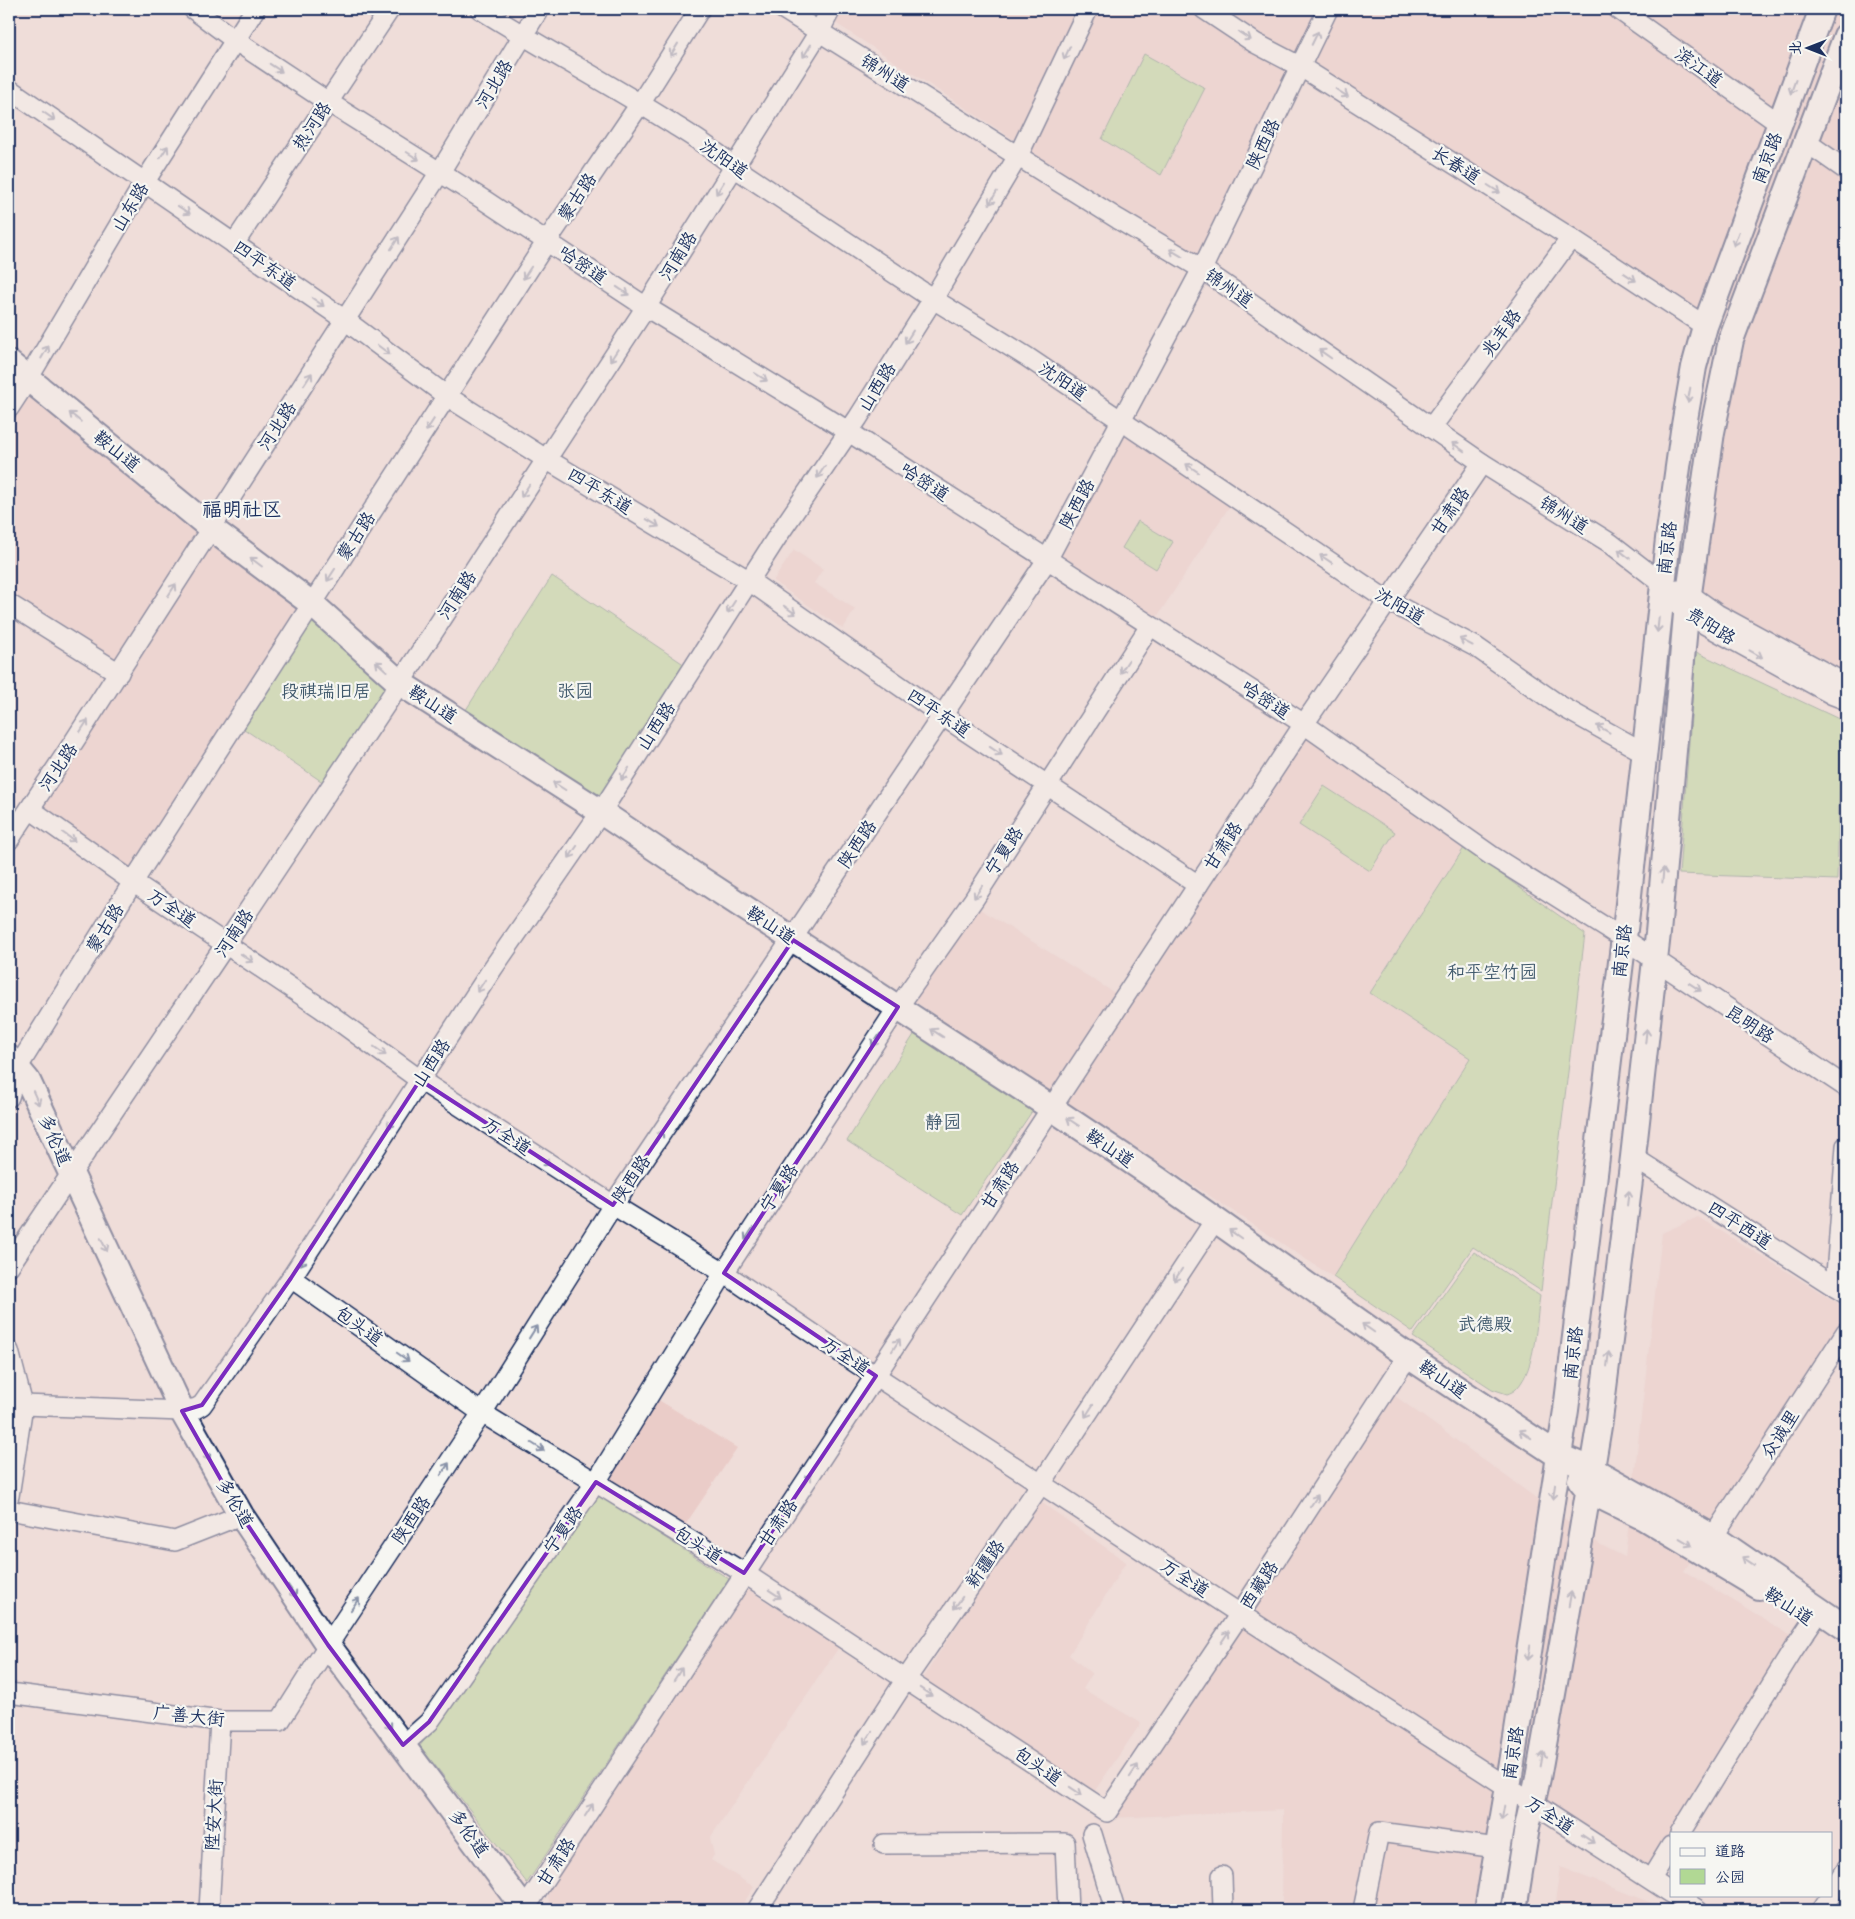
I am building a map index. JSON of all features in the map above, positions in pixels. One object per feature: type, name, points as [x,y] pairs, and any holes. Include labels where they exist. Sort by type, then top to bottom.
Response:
[{"type":"main road","name":"南京路","points":[[1487,1910],[1566,1410],[1624,939],[1663,584],[1683,431],[1694,367],[1705,326],[1822,9]]},
{"type":"main road","name":"南京路","points":[[1514,1910],[1578,1559],[1602,1407],[1633,1157],[1654,960],[1687,604],[1712,432],[1731,340],[1846,36]]},
{"type":"main road","name":"鞍山道","points":[[9,363],[212,529],[312,604],[400,683],[601,812],[692,874],[1050,1107],[1408,1356],[1590,1475],[1644,1518],[1760,1587],[1816,1616],[1846,1628]]},
{"type":"main road","name":"多伦道","points":[[13,1063],[28,1081],[182,1412],[241,1515],[328,1644],[504,1882],[520,1910]]},
{"type":"main road","points":[[1602,1407],[1602,1448],[1605,1459],[1630,1489]]},
{"type":"main road","points":[[1566,1410],[1571,1441],[1590,1475]]},
{"type":"main road","name":"鞍山道","points":[[1590,1475],[1630,1489],[1713,1537],[1816,1616],[1846,1643]]},
{"type":"main road","points":[[1578,1559],[1590,1532],[1601,1520],[1616,1515],[1634,1515],[1644,1518]]},
{"type":"street","name":"哈密道","points":[[193,9],[236,42],[547,241],[646,307],[849,432],[1304,724],[1492,856],[1654,960]]},
{"type":"street","name":"山东路","points":[[9,408],[144,183],[236,42],[255,9]]},
{"type":"street","name":"热河路","points":[[234,244],[390,9]]},
{"type":"street","name":"沈阳道","points":[[480,9],[640,104],[722,156],[734,167],[933,298],[1027,357],[1388,601],[1476,647],[1559,705],[1645,753]]},
{"type":"street","name":"河北路","points":[[9,840],[212,529],[440,172],[539,9]]},
{"type":"street","name":"蒙古路","points":[[9,1097],[13,1063],[134,882],[547,241],[640,104],[700,9]]},
{"type":"street","name":"锦州道","points":[[783,9],[1202,269],[1482,463],[1610,543],[1663,584]]},
{"type":"street","name":"河南路","points":[[9,1266],[400,683],[646,307],[819,32],[831,9]]},
{"type":"street","name":"山西路","points":[[182,1412],[202,1405],[291,1278],[493,968],[601,812],[748,580],[849,432],[933,298],[1018,156],[1088,9]]},
{"type":"street","name":"长春道","points":[[1204,9],[1255,43],[1301,67],[1705,326]]},
{"type":"street","name":"陕西路","points":[[328,1644],[482,1413],[613,1205],[1047,560],[1202,269],[1328,9]]},
{"type":"street","name":"滨江道","points":[[1618,9],[1780,124]]},
{"type":"street","name":"四平东道","points":[[9,89],[345,320],[448,397],[546,459],[748,580],[943,716],[1198,885]]},
{"type":"street","points":[[1806,142],[1846,170]]},
{"type":"street","name":"兆丰路","points":[[1431,428],[1570,238]]},
{"type":"street","name":"甘肃路","points":[[520,1910],[876,1376],[1050,1107],[1304,724],[1482,463]]},
{"type":"street","name":"贵阳路","points":[[1663,584],[1687,604],[1833,695],[1846,700]]},
{"type":"street","points":[[9,604],[119,673]]},
{"type":"street","name":"贵阳路","points":[[1687,604],[1717,614],[1846,684]]},
{"type":"street","name":"宁夏路","points":[[403,1745],[429,1722],[596,1482],[724,1273],[898,1007],[974,899],[1150,626]]},
{"type":"street","name":"万全道","points":[[30,809],[134,882],[321,1008],[420,1080],[613,1205],[724,1273],[876,1376],[1670,1892]]},
{"type":"street","name":"昆明路","points":[[1654,960],[1846,1087]]},
{"type":"street","points":[[1840,1290],[1846,1146]]},
{"type":"street","name":"四平西道","points":[[1633,1157],[1840,1290]]},
{"type":"street","name":"新疆路","points":[[757,1910],[906,1678],[1041,1484],[1215,1220]]},
{"type":"street","name":"包头道","points":[[291,1278],[482,1413],[744,1574],[906,1678],[1106,1812]]},
{"type":"street","name":"众诚里","points":[[1713,1537],[1846,1332]]},
{"type":"street","points":[[9,1351],[24,1405],[9,1496]]},
{"type":"street","name":"西藏路","points":[[1106,1812],[1240,1614],[1408,1356]]},
{"type":"street","points":[[24,1405],[182,1412]]},
{"type":"street","points":[[9,1510],[175,1541],[241,1515]]},
{"type":"street","points":[[1681,1832],[1816,1616]]},
{"type":"street","name":"广善大街","points":[[9,1693],[220,1720],[280,1721],[328,1644]]},
{"type":"street","name":"陞安大街","points":[[209,1910],[220,1720]]},
{"type":"street","points":[[1363,1910],[1379,1832],[1497,1848]]},
{"type":"street","points":[[1092,1834],[1115,1910]]},
{"type":"street","points":[[884,1844],[1065,1843],[1068,1910]]},
{"type":"street","points":[[1651,1880],[1670,1848]]},
{"type":"street","points":[[1832,1893],[1846,1870]]},
{"type":"street","points":[[1222,1876],[1223,1910]]},
{"type":"street","points":[[1677,1896],[1698,1910]]},
{"type":"street","points":[[1821,1910],[1830,1896]]},
{"type":"highlighted area","points":[[793,940],[898,1007],[724,1273],[876,1376],[744,1573],[596,1482],[429,1722],[403,1745],[328,1645],[241,1515],[182,1411],[202,1405],[291,1278],[420,1080],[613,1205]]},
{"type":"shaded area","points":[[814,9],[1323,9],[1201,262]]},
{"type":"shaded area","points":[[1335,9],[1846,9],[1846,682],[1694,604],[1727,377],[1718,330],[1570,232],[1308,65]]},
{"type":"shaded area","points":[[9,370],[207,532],[118,676],[9,608]]},
{"type":"shaded area","points":[[1123,430],[1231,504],[1153,623],[1053,560]]},
{"type":"shaded area","points":[[214,540],[303,607],[130,869],[39,808]]},
{"type":"shaded area","points":[[794,550],[823,569],[814,583],[855,609],[843,629],[773,581]]},
{"type":"shaded area","points":[[1304,734],[1464,848],[1370,993],[1470,1058],[1333,1277],[1067,1102]]},
{"type":"shaded area","points":[[975,906],[1118,995],[1052,1094],[911,999]]},
{"type":"shaded area","points":[[1698,1217],[1846,1308],[1846,1324],[1684,1571],[1792,1636],[1670,1832],[1670,1853],[1656,1878],[1504,1777],[1480,1910],[1282,1910],[1283,1810],[1112,1818],[1395,1396],[1601,1545],[1625,1557],[1662,1233]]},
{"type":"shaded area","points":[[657,1399],[737,1448],[683,1528],[607,1481]]},
{"type":"shaded area","points":[[1038,1500],[1126,1562],[1069,1655],[1092,1674],[1083,1689],[1141,1723],[1094,1792],[921,1681]]},
{"type":"shaded area","points":[[745,1588],[839,1647],[710,1838],[714,1855],[711,1860],[754,1887],[739,1910],[551,1910],[548,1896],[550,1888]]},
{"type":"shaded area","points":[[1560,1867],[1669,1910],[1554,1910]]},
{"type":"green space","points":[[1144,54],[1205,88],[1161,175],[1102,139]]},
{"type":"green space","points":[[1138,521],[1173,542],[1156,569],[1122,548]]},
{"type":"green space","name":"张园","points":[[552,576],[688,667],[599,805],[462,716]]},
{"type":"green space","name":"段祺瑞旧居","points":[[316,611],[397,678],[324,783],[241,727]]},
{"type":"green space","points":[[1696,652],[1841,720],[1837,880],[1679,874]]},
{"type":"green space","points":[[1324,786],[1395,832],[1370,871],[1299,825]]},
{"type":"green space","name":"和平空竹园","points":[[1464,848],[1585,934],[1541,1291],[1473,1247],[1413,1332],[1333,1277],[1470,1058],[1370,993]]},
{"type":"green space","name":"静园","points":[[920,1025],[1037,1104],[962,1215],[847,1141]]},
{"type":"green space","name":"武德殿","points":[[1474,1252],[1540,1296],[1532,1357],[1528,1369],[1516,1389],[1507,1394],[1492,1389],[1413,1337]]},
{"type":"green space","points":[[597,1494],[729,1579],[527,1883],[420,1746]]},
{"type":"district","name":"福明社区","points":[[242,509]]}]
